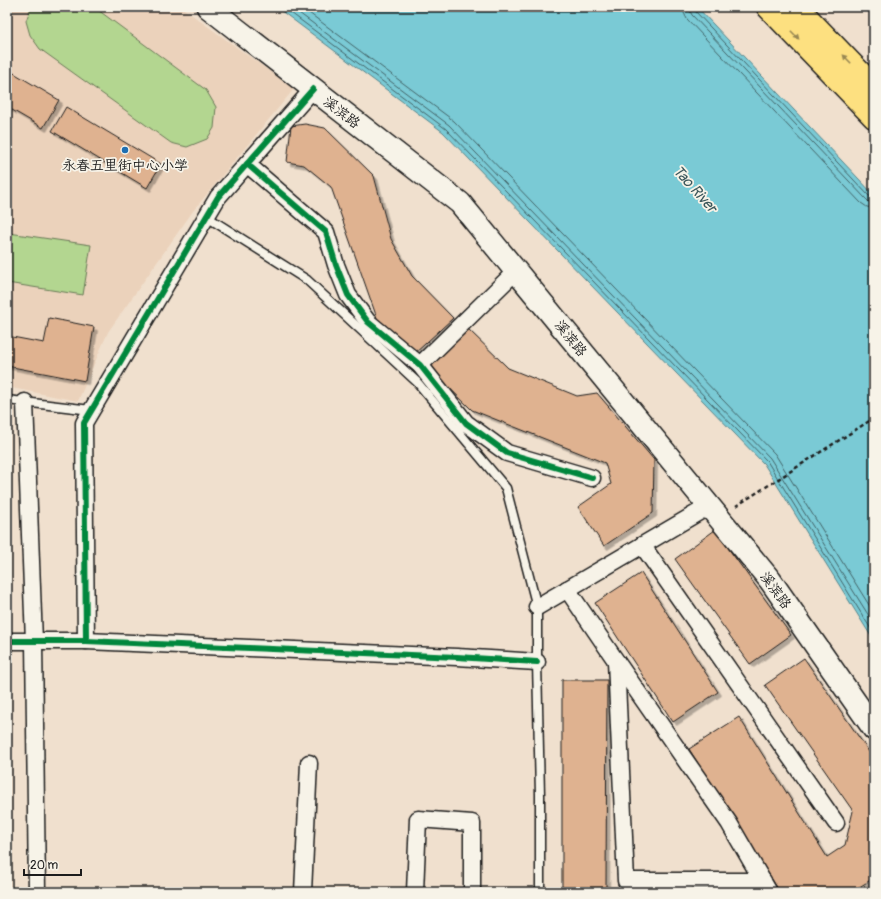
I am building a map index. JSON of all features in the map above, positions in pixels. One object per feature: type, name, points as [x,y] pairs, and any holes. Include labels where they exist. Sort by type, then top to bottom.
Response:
[{"type":"main road","name":"溪滨路","points":[[208,7],[460,204],[770,580],[874,729]]},
{"type":"main road","points":[[768,7],[874,117]]},
{"type":"main road","points":[[797,7],[874,87]]},
{"type":"street","points":[[86,641],[84,423],[218,197],[313,89]]},
{"type":"street","points":[[247,164],[326,232],[336,265],[348,295],[368,322],[420,365],[466,423],[508,453],[592,478]]},
{"type":"street","points":[[420,365],[516,271]]},
{"type":"street","points":[[25,402],[34,641],[37,892]]},
{"type":"street","points":[[537,607],[642,545],[714,512]]},
{"type":"street","points":[[642,545],[836,823]]},
{"type":"street","points":[[567,589],[729,823],[766,886]]},
{"type":"street","points":[[7,641],[86,641],[457,657],[537,662]]},
{"type":"street","points":[[616,661],[626,881],[766,886]]},
{"type":"street","points":[[303,892],[309,763]]},
{"type":"street","points":[[415,892],[418,819],[472,823],[472,892]]},
{"type":"lane","points":[[207,217],[307,280],[417,382],[506,488],[537,607],[540,892]]},
{"type":"lane","points":[[7,400],[92,410]]},
{"type":"path","points":[[714,512],[874,418]]},
{"type":"shaded area","name":"永春五里街中心小学","points":[[7,7],[181,7],[294,89],[193,211],[108,332],[78,401],[7,387]]},
{"type":"green space","points":[[31,7],[94,7],[206,90],[216,107],[214,128],[207,139],[187,147],[171,143],[40,49],[30,35],[26,21]]},
{"type":"green space","points":[[9,233],[91,245],[83,295],[7,283],[7,243]]},
{"type":"water","name":"Tao River","points":[[276,7],[697,7],[874,195],[874,641],[764,464],[443,132]]},
{"type":"building","points":[[7,69],[59,100],[43,128],[7,107]]},
{"type":"building","points":[[66,107],[161,164],[147,188],[52,131]]},
{"type":"building","points":[[305,124],[325,128],[374,176],[391,239],[412,276],[453,318],[413,355],[377,318],[331,187],[304,165],[287,162],[291,126]]},
{"type":"building","points":[[49,318],[94,327],[85,381],[7,366],[7,336],[44,343]]},
{"type":"building","points":[[466,327],[508,368],[577,396],[597,393],[654,460],[653,513],[604,546],[578,507],[611,484],[605,463],[472,410],[427,366]]},
{"type":"building","points":[[715,530],[791,635],[750,664],[675,559]]},
{"type":"building","points":[[641,573],[718,692],[673,722],[595,603]]},
{"type":"building","points":[[804,658],[874,759],[874,878],[851,892],[780,892],[689,749],[739,717],[827,857],[845,845],[853,811],[765,685]]},
{"type":"building","points":[[562,680],[607,680],[606,889],[748,890],[748,892],[562,892]]},
{"type":"cycle path","points":[[86,641],[84,423],[218,197],[313,89]]},
{"type":"cycle path","points":[[247,164],[326,232],[336,265],[348,295],[368,322],[420,365],[466,423],[507,453],[592,478]]},
{"type":"cycle path","points":[[7,641],[86,641],[457,657],[537,662]]},
{"type":"place","name":"永春五里街中心小学","points":[[125,150]]}]
